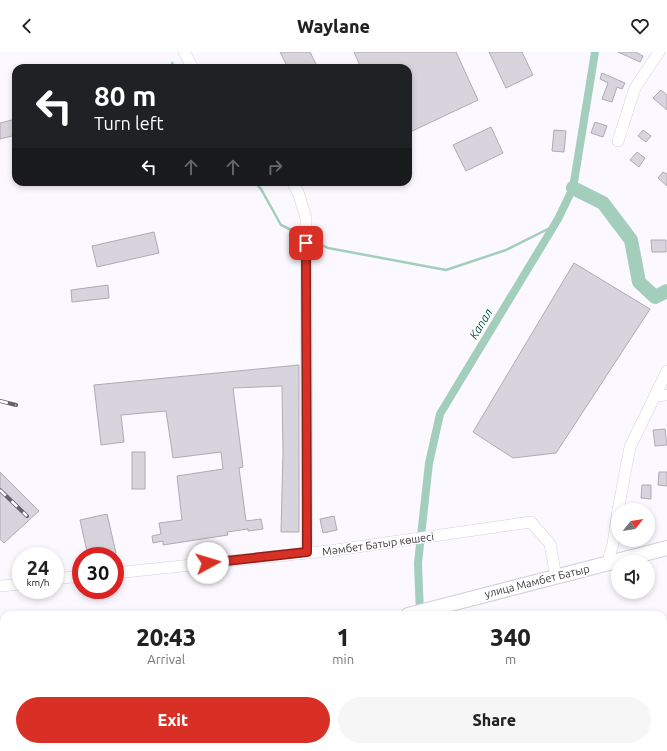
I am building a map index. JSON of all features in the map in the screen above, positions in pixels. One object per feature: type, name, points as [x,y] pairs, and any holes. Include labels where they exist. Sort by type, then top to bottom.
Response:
[{"type":"main road","name":"улица Мамбет Батыр","points":[[422,611],[667,548]]},
{"type":"street","points":[[184,52],[191,64]]},
{"type":"street","points":[[618,142],[635,88],[659,52]]},
{"type":"street","points":[[294,186],[298,192],[306,218],[307,552]]},
{"type":"street","points":[[619,503],[630,447],[667,371]]},
{"type":"street","points":[[655,396],[667,396]]},
{"type":"street","name":"Мәмбет Батыр көшесі","points":[[124,572],[307,552],[329,551],[531,522],[550,544],[556,577]]},
{"type":"street","points":[[606,564],[612,547]]},
{"type":"street","points":[[0,586],[12,585]]},
{"type":"building","points":[[280,52],[310,52],[316,64],[286,64]]},
{"type":"building","points":[[354,52],[456,52],[478,100],[412,131],[412,64],[359,64]]},
{"type":"building","points":[[489,52],[522,52],[533,75],[506,88]]},
{"type":"building","points":[[618,52],[635,52],[643,56],[640,62]]},
{"type":"building","points":[[602,73],[625,83],[622,89],[617,87],[612,102],[602,99],[608,83],[600,79]]},
{"type":"building","points":[[661,90],[667,95],[667,110],[653,98]]},
{"type":"building","points":[[12,120],[12,136],[0,139],[0,123]]},
{"type":"building","points":[[595,122],[607,126],[603,137],[591,133]]},
{"type":"building","points":[[491,127],[503,153],[466,171],[453,145]]},
{"type":"building","points":[[554,130],[566,131],[564,152],[552,151]]},
{"type":"building","points":[[643,130],[651,136],[646,142],[638,136]]},
{"type":"building","points":[[637,152],[645,158],[639,167],[630,160]]},
{"type":"building","points":[[663,172],[667,174],[667,186],[658,178]]},
{"type":"building","points":[[154,232],[159,253],[97,267],[92,246]]},
{"type":"building","points":[[651,240],[666,240],[666,252],[652,252]]},
{"type":"building","points":[[574,263],[650,309],[556,453],[513,458],[473,432]]},
{"type":"building","points":[[108,285],[109,298],[72,302],[71,290]]},
{"type":"building","points":[[299,365],[299,532],[281,532],[283,452],[282,386],[233,388],[243,467],[239,468],[246,521],[261,519],[263,529],[248,531],[248,529],[227,532],[228,535],[163,545],[163,541],[153,543],[152,536],[161,534],[159,523],[182,520],[177,476],[223,469],[221,452],[173,458],[166,411],[121,415],[124,442],[101,445],[94,385]]},
{"type":"building","points":[[665,429],[667,445],[655,446],[653,430]]},
{"type":"building","points":[[132,452],[145,452],[145,489],[132,489]]},
{"type":"building","points":[[0,472],[39,511],[4,543],[0,539]]},
{"type":"building","points":[[659,472],[667,472],[667,486],[658,485]]},
{"type":"building","points":[[642,485],[651,485],[651,499],[641,498]]},
{"type":"building","points":[[107,514],[115,547],[86,547],[80,520]]},
{"type":"building","points":[[334,516],[337,530],[323,533],[320,519]]},
{"type":"waterway","name":"Капал","points":[[420,611],[418,563],[429,463],[440,414],[558,219],[573,188],[595,52]]},
{"type":"waterway","points":[[258,186],[281,225],[304,236]]},
{"type":"waterway","points":[[573,188],[603,203],[631,240],[639,282],[655,297],[667,291]]},
{"type":"waterway","points":[[310,239],[328,248],[446,270],[506,250],[554,226]]},
{"type":"railway","points":[[0,401],[16,405]]},
{"type":"railway","points":[[0,490],[27,516]]},
{"type":"route","points":[[208,563],[307,552],[306,243]]}]
